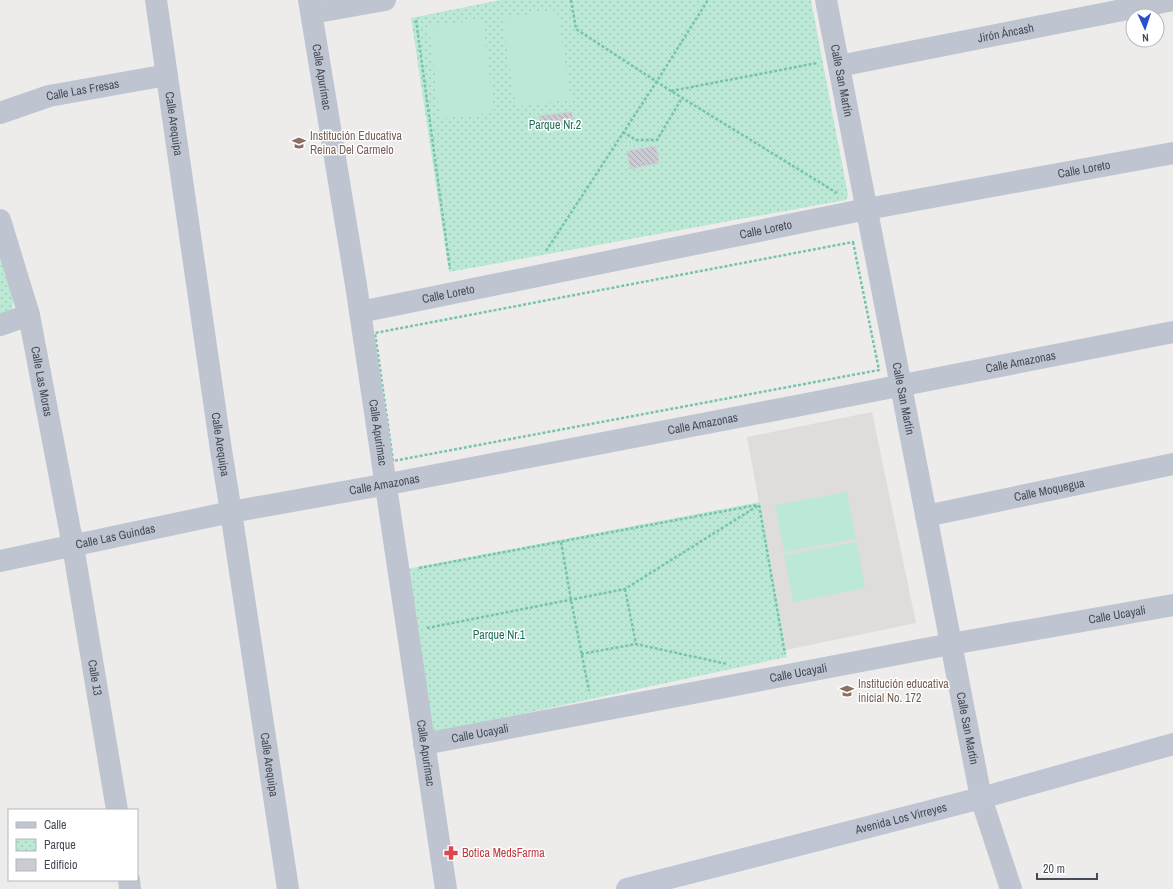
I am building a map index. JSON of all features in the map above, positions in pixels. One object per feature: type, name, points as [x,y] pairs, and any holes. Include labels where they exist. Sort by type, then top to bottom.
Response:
[{"type":"street","name":"Calle Arequipa","points":[[156,0],[221,450],[288,889]]},
{"type":"street","points":[[310,7],[385,0]]},
{"type":"street","name":"Calle San Martín","points":[[826,0],[982,798],[1011,889]]},
{"type":"street","name":"Jirón Áncash","points":[[839,66],[1173,0]]},
{"type":"street","name":"Calle Apurímac","points":[[310,7],[360,312],[446,889]]},
{"type":"street","name":"Calle Las Fresas","points":[[0,113],[49,96],[167,75]]},
{"type":"street","name":"Calle Loreto","points":[[360,312],[867,209],[1173,154]]},
{"type":"street","name":"Calle Las Moras","points":[[0,220],[29,316],[74,546]]},
{"type":"street","points":[[0,325],[29,316]]},
{"type":"street","name":"Calle Amazonas","points":[[231,512],[385,485],[1173,332]]},
{"type":"street","name":"Calle Moquegua","points":[[926,516],[1173,464]]},
{"type":"street","name":"Calle Las Guindas","points":[[0,561],[231,512]]},
{"type":"street","name":"Calle 13","points":[[74,546],[117,809]]},
{"type":"street","name":"Calle Ucayali","points":[[424,744],[952,644],[1173,605]]},
{"type":"street","name":"Avenida Los Virreyes","points":[[627,889],[982,798],[1173,744]]},
{"type":"path","points":[[571,0],[576,29],[682,98],[841,195]]},
{"type":"path","points":[[546,251],[708,0]]},
{"type":"path","points":[[416,20],[450,269]]},
{"type":"path","points":[[671,91],[818,62]]},
{"type":"path","points":[[623,132],[636,140],[657,140],[682,98]]},
{"type":"path","points":[[853,242],[879,370],[393,461],[375,333],[853,242]]},
{"type":"path","points":[[417,569],[759,505]]},
{"type":"path","points":[[426,628],[625,589],[759,505]]},
{"type":"path","points":[[759,505],[786,656]]},
{"type":"path","points":[[561,542],[581,654],[594,712]]},
{"type":"path","points":[[625,589],[636,644]]},
{"type":"path","points":[[581,654],[636,644],[728,664]]},
{"type":"shaded area","points":[[872,412],[916,623],[786,650],[747,437]]},
{"type":"green space","name":"Parque Nr.2","points":[[500,0],[811,0],[848,195],[846,200],[449,272],[411,18]]},
{"type":"green space","points":[[557,10],[571,99],[516,107],[502,18]]},
{"type":"green space","points":[[483,20],[494,113],[440,119],[429,26]]},
{"type":"green space","points":[[0,255],[14,297],[12,311],[0,315]]},
{"type":"green space","points":[[847,492],[856,539],[784,552],[775,505]]},
{"type":"green space","name":"Parque Nr.1","points":[[760,502],[787,657],[433,733],[401,570]]},
{"type":"green space","points":[[857,542],[865,588],[793,602],[784,555]]},
{"type":"building","points":[[572,112],[573,126],[541,130],[539,116]]},
{"type":"building","points":[[656,146],[659,163],[630,169],[627,151]]},
{"type":"place","name":"Institución Educativa Reina Del Carmelo","points":[[299,143]]},
{"type":"place","name":"Institución educativa inicial No. 172","points":[[847,691]]},
{"type":"place","name":"Botica MedsFarma","points":[[451,853]]}]
